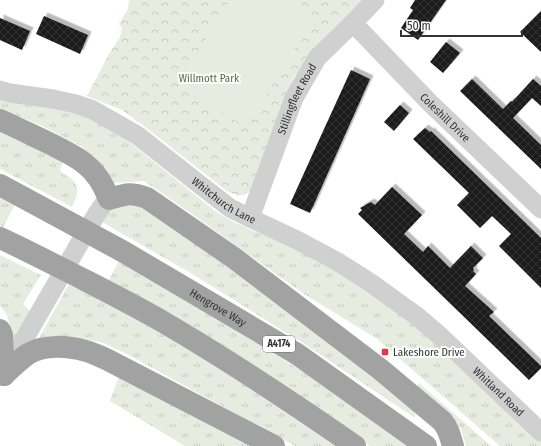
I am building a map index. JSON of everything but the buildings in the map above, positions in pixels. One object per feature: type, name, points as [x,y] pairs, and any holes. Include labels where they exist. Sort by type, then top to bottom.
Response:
[{"type":"highway","points":[[0,120],[72,155],[85,164],[99,179],[109,199],[128,194],[147,198],[234,258],[380,369],[442,421],[447,427],[452,446]]},
{"type":"highway","name":"Hengrove Way","points":[[0,186],[124,252],[297,354],[426,446]]},
{"type":"highway","points":[[8,242],[100,288],[163,322],[221,357],[322,422],[356,446]]},
{"type":"highway","points":[[0,330],[2,335],[2,378]]},
{"type":"highway","points":[[2,378],[28,354],[38,350],[51,347],[84,351],[106,359],[274,446]]},
{"type":"street","name":"Stillingfleet Road","points":[[250,218],[294,98],[317,58],[374,0]]},
{"type":"street","name":"Coleshill Drive","points":[[353,23],[430,103],[541,209]]},
{"type":"street","name":"Whitchurch Lane","points":[[0,90],[76,104],[93,110],[137,135],[230,208],[299,241],[338,262],[371,283],[418,317],[439,335]]},
{"type":"street","points":[[2,378],[96,215],[109,199]]},
{"type":"street","name":"Whitland Road","points":[[439,335],[541,432]]},
{"type":"green space","name":"Willmott Park","points":[[129,0],[365,0],[326,39],[294,77],[276,122],[253,190],[246,194],[240,195],[227,191],[122,110],[87,96],[109,54],[120,37],[122,28],[119,24],[128,9]]},
{"type":"green space","points":[[230,0],[286,0],[314,16],[247,127],[178,86]]},
{"type":"green space","points":[[0,93],[85,116],[121,135],[215,211],[251,230],[279,240],[318,258],[416,321],[541,442],[541,446],[500,446],[376,338],[304,294],[144,181],[112,183],[81,146],[40,125],[0,109]]},
{"type":"green space","points":[[0,132],[64,161],[60,170],[74,181],[77,188],[77,195],[72,207],[0,169]]},
{"type":"green space","points":[[0,196],[15,204],[2,230],[0,229]]},
{"type":"green space","points":[[126,203],[149,208],[408,402],[415,413],[415,418],[306,345],[194,275],[102,222],[108,210]]},
{"type":"green space","points":[[0,255],[41,275],[23,304],[33,314],[14,346],[7,315],[0,305]]},
{"type":"green space","points":[[119,261],[185,298],[329,388],[410,446],[370,446],[284,385],[216,343],[108,282]]},
{"type":"green space","points":[[69,284],[167,336],[215,365],[271,400],[336,446],[295,446],[125,353],[101,342],[77,338],[39,338]]},
{"type":"green space","points":[[120,374],[258,446],[185,446],[110,401]]},
{"type":"green space","points":[[419,383],[491,446],[466,446],[461,429],[455,421],[416,387]]},
{"type":"place","name":"Lakeshore Drive","points":[[385,352]]}]
